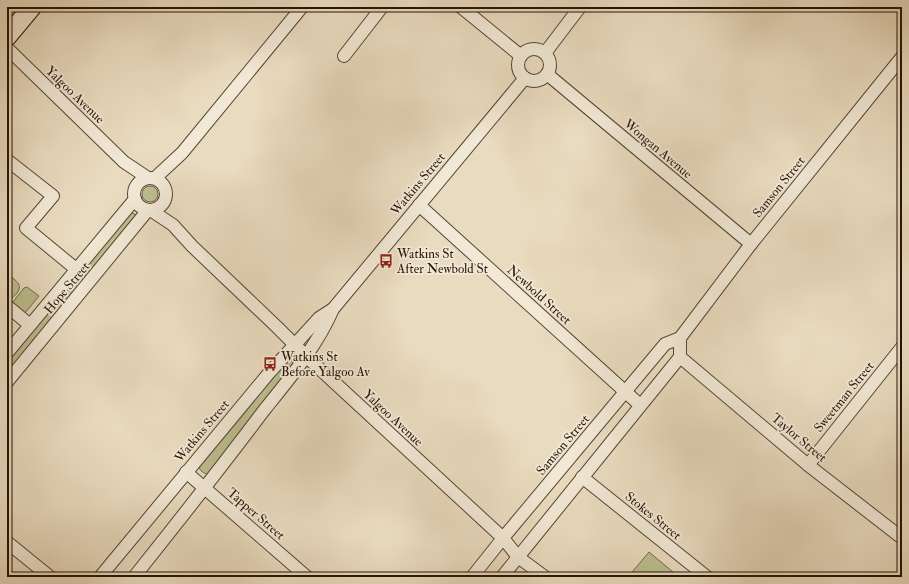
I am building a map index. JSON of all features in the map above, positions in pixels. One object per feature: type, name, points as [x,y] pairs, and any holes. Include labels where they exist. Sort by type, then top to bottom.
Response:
[{"type":"street","points":[[7,38],[32,7]]},
{"type":"street","points":[[151,178],[163,183],[167,192],[165,202],[162,206],[150,210],[140,207],[134,199],[137,185],[140,182],[151,178],[182,152],[302,7]]},
{"type":"street","points":[[344,56],[382,7]]},
{"type":"street","points":[[461,7],[521,56]]},
{"type":"street","points":[[545,53],[580,7]]},
{"type":"street","name":"Yalgoo Avenue","points":[[7,48],[124,162],[151,178]]},
{"type":"street","points":[[530,50],[540,50],[545,53],[550,60],[547,74],[544,77],[534,80],[525,78],[519,65],[521,56],[530,50]]},
{"type":"street","name":"Samson Street","points":[[472,577],[665,344],[680,338],[751,244],[902,56]]},
{"type":"street","name":"Wongan Avenue","points":[[547,74],[751,244]]},
{"type":"street","name":"Watkins Street","points":[[100,577],[269,373],[319,318],[333,309],[525,78]]},
{"type":"street","points":[[165,187],[182,152]]},
{"type":"street","points":[[7,160],[53,196],[26,228],[76,269]]},
{"type":"street","name":"Yalgoo Avenue","points":[[124,162],[137,185]]},
{"type":"street","name":"Hope Street","points":[[7,353],[134,199]]},
{"type":"street","name":"Yalgoo Avenue","points":[[165,202],[173,225]]},
{"type":"street","name":"Newbold Street","points":[[418,205],[640,405]]},
{"type":"street","name":"Yalgoo Avenue","points":[[150,210],[173,225],[197,251],[295,344],[305,356],[504,538],[518,557],[545,577]]},
{"type":"street","name":"Hope Street","points":[[7,382],[150,210]]},
{"type":"street","points":[[7,306],[30,325]]},
{"type":"street","name":"Watkins Street","points":[[134,577],[206,488],[305,356],[326,327],[333,309]]},
{"type":"street","points":[[502,577],[680,357],[680,338]]},
{"type":"street","name":"Sweetman Street","points":[[808,465],[902,347]]},
{"type":"street","name":"Taylor Street","points":[[680,357],[808,465],[902,538]]},
{"type":"street","name":"Tapper Street","points":[[186,472],[307,577]]},
{"type":"street","name":"Stokes Street","points":[[582,477],[707,577]]},
{"type":"street","points":[[7,542],[50,577]]},
{"type":"green space","points":[[150,186],[157,191],[158,194],[153,201],[150,202],[143,197],[142,194],[147,187]]},
{"type":"green space","points":[[131,212],[136,215],[128,228],[7,381],[7,361]]},
{"type":"green space","points":[[7,274],[19,285],[18,291],[11,299],[7,299]]},
{"type":"green space","points":[[27,287],[39,296],[23,314],[12,303],[24,288]]},
{"type":"green space","points":[[288,360],[293,362],[293,366],[209,474],[202,472],[199,465],[242,411]]},
{"type":"green space","points":[[649,552],[679,577],[628,577]]},
{"type":"place","name":"Watkins St After Newbold St","points":[[386,261]]},
{"type":"place","name":"Watkins St Before Yalgoo Av","points":[[270,364]]}]
